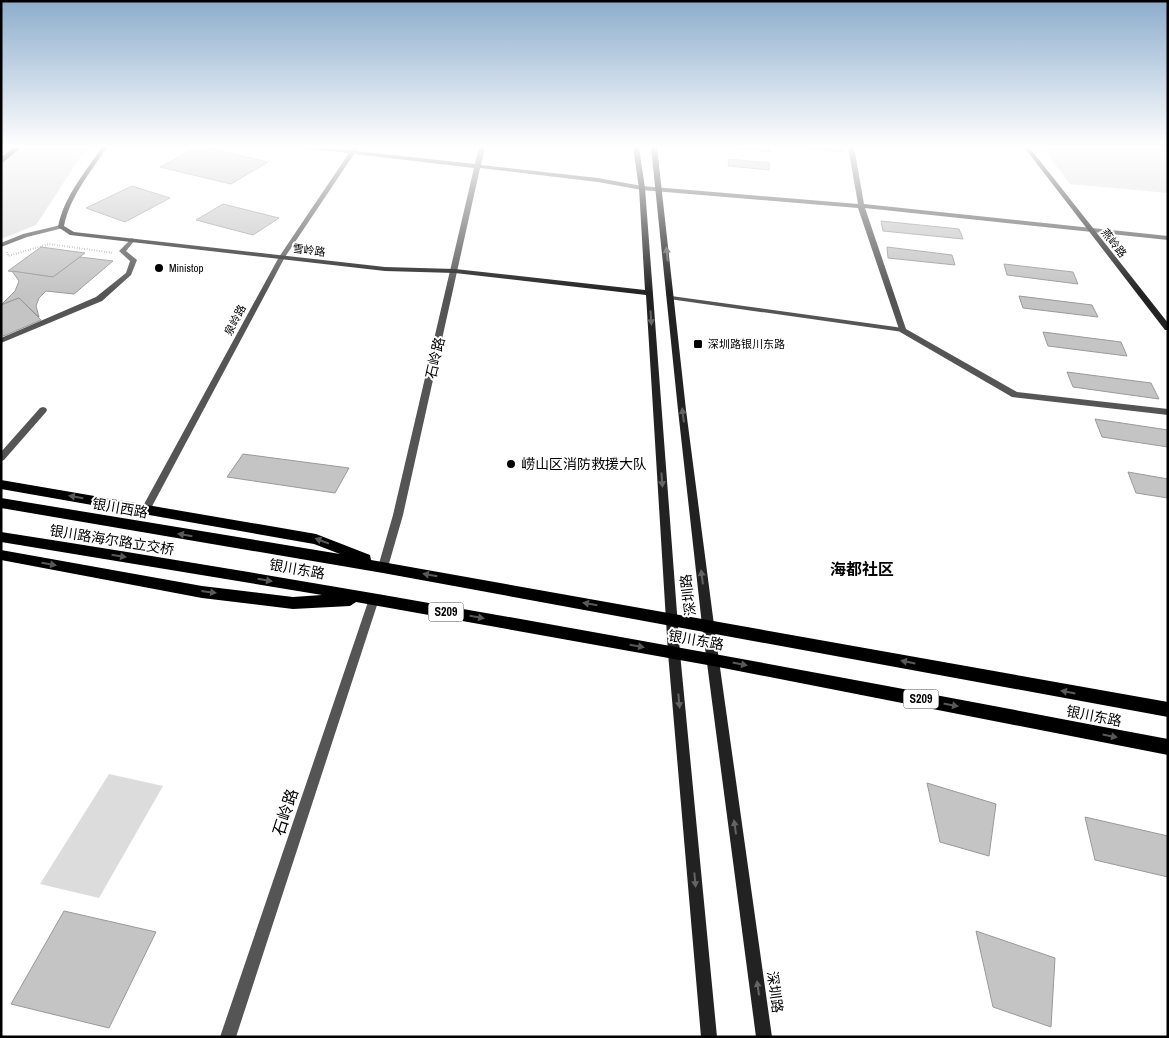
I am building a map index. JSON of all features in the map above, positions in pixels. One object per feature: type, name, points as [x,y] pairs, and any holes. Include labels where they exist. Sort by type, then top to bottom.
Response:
[{"type":"main road","points":[[61,227],[62,216],[73,195]]},
{"type":"main road","name":"深圳路","points":[[642,195],[674,653],[709,1037]]},
{"type":"main road","name":"深圳路","points":[[661,195],[682,410],[708,625],[764,1037]]},
{"type":"main road","name":"燕岭路","points":[[1064,195],[1168,328]]},
{"type":"main road","name":"雪岭路","points":[[61,227],[72,234],[385,269],[455,271],[649,293]]},
{"type":"main road","points":[[1,484],[316,539],[383,567]]},
{"type":"main road","name":"银川西路","points":[[1,503],[234,543]]},
{"type":"main road","name":"银川路海尔路立交桥","points":[[1,538],[217,571]]},
{"type":"main road","name":"银川东路","points":[[234,543],[383,567],[708,625],[1168,710]]},
{"type":"main road","points":[[1,555],[202,592],[284,602],[374,599]]},
{"type":"main road","name":"银川东路","points":[[217,571],[713,659],[1168,747]]},
{"type":"street","name":"泉岭路","points":[[146,509],[282,257],[323,195]]},
{"type":"street","name":"石岭路","points":[[383,567],[398,515],[472,195]]},
{"type":"street","points":[[736,195],[860,206],[1168,238]]},
{"type":"street","points":[[858,195],[860,206],[903,330],[1016,395],[1168,412]]},
{"type":"street","points":[[2,245],[25,235],[61,227]]},
{"type":"street","points":[[1,341],[99,299],[129,274],[134,260],[122,252],[132,240]]},
{"type":"street","points":[[1,458],[42,410]]},
{"type":"street","points":[[1,442],[14,444]]},
{"type":"street","name":"石岭路","points":[[228,1037],[374,599]]},
{"type":"lane","points":[[671,298],[903,330]]},
{"type":"path","points":[[2,245],[8,256],[49,244],[127,255]]},
{"type":"shaded area","points":[[1,195],[55,195],[36,225],[1,239]]},
{"type":"shaded area","points":[[109,774],[163,786],[99,898],[40,884]]},
{"type":"building","points":[[112,195],[162,195],[170,198],[125,222],[86,208]]},
{"type":"building","points":[[223,204],[279,218],[253,235],[196,220]]},
{"type":"building","points":[[881,221],[959,229],[963,239],[883,231]]},
{"type":"building","points":[[41,247],[85,253],[53,277],[8,271]]},
{"type":"building","points":[[887,247],[952,255],[955,265],[888,258]]},
{"type":"building","points":[[80,257],[113,261],[74,294],[46,291],[39,298],[36,306],[39,317],[19,298],[1,305],[15,291],[19,281],[12,271],[53,277]]},
{"type":"building","points":[[1004,264],[1073,272],[1078,284],[1007,275]]},
{"type":"building","points":[[1019,296],[1092,305],[1098,317],[1023,308]]},
{"type":"building","points":[[19,298],[41,320],[1,337],[1,305]]},
{"type":"building","points":[[1043,332],[1121,342],[1127,356],[1048,346]]},
{"type":"building","points":[[1067,372],[1151,383],[1159,399],[1073,387]]},
{"type":"building","points":[[1095,419],[1168,430],[1168,447],[1102,437]]},
{"type":"building","points":[[243,454],[349,468],[335,493],[227,477]]},
{"type":"building","points":[[1128,472],[1168,479],[1168,498],[1136,493]]},
{"type":"building","points":[[927,783],[996,804],[989,856],[940,842]]},
{"type":"building","points":[[1085,817],[1168,836],[1168,877],[1095,860]]},
{"type":"building","points":[[64,911],[156,932],[109,1028],[11,1004]]},
{"type":"building","points":[[976,931],[1055,958],[1051,1027],[993,1007]]},
{"type":"place","name":"Ministop","points":[[159,268]]},
{"type":"place","name":"深圳路银川东路","points":[[698,344]]},
{"type":"place","name":"崂山区消防救援大队","points":[[511,464]]},
{"type":"district","name":"海都社区","points":[[862,569]]}]
